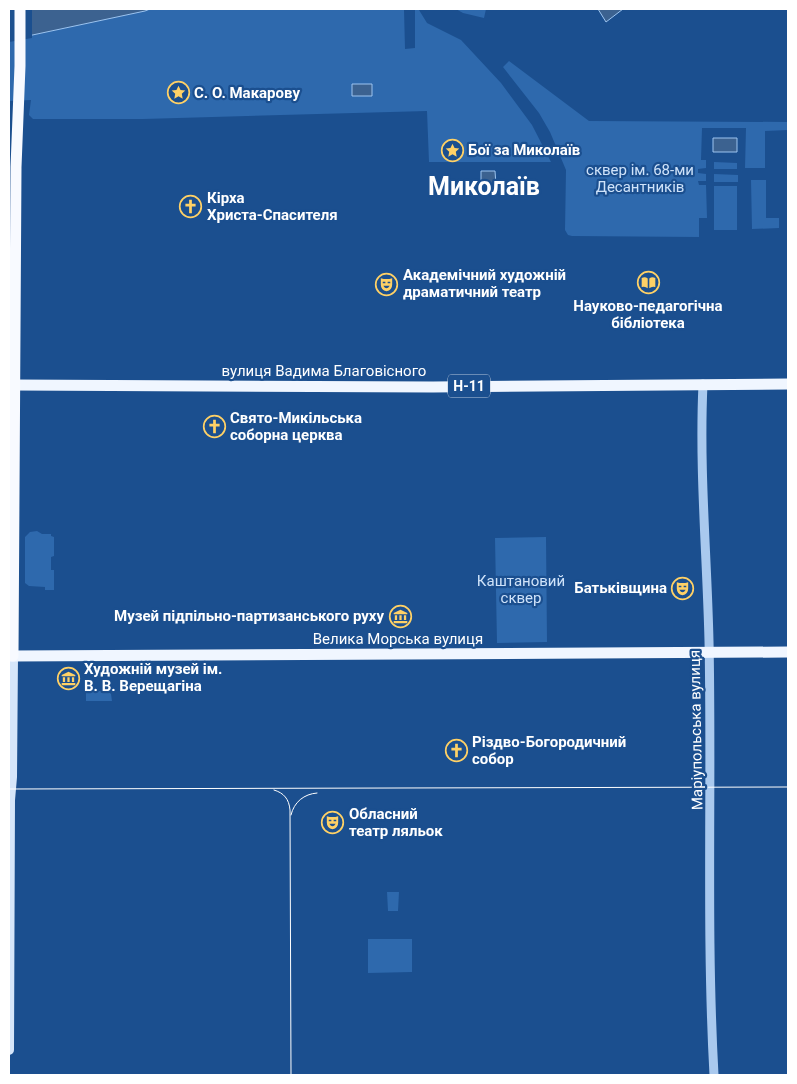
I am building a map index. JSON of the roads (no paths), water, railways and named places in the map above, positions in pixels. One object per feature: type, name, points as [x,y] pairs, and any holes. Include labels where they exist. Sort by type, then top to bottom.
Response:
[{"type":"highway","points":[[11,656],[12,385],[20,9]]},
{"type":"main road","name":"вулиця Вадима Благовісного","points":[[12,385],[433,387],[788,384]]},
{"type":"main road","name":"Велика Морська вулиця","points":[[11,656],[788,652]]},
{"type":"main road","points":[[9,1050],[11,656]]},
{"type":"street","name":"Маріупольська вулиця","points":[[703,384],[704,520],[709,652],[714,1075]]},
{"type":"tram line","points":[[9,789],[788,787]]},
{"type":"tram line","points":[[274,790],[285,797],[290,810],[291,1075]]},
{"type":"tram line","points":[[291,815],[294,806],[300,800],[308,795],[317,793]]},
{"type":"place","name":"С. О. Макарову","points":[[178,93]]},
{"type":"place","name":"Бої за Миколаїв","points":[[452,150]]},
{"type":"place","name":"Кірха Христа-Спасителя","points":[[191,207]]},
{"type":"place","name":"Науково-педагогічна бібліотека","points":[[648,283]]},
{"type":"place","name":"Академічний художній драматичний театр","points":[[387,284]]},
{"type":"place","name":"Свято-Микільська соборна церква","points":[[214,427]]},
{"type":"place","name":"Батьківщина","points":[[683,588]]},
{"type":"place","name":"Музей підпільно-партизанського руху","points":[[400,616]]},
{"type":"place","name":"Художній музей ім. В. В. Верещагіна","points":[[68,678]]},
{"type":"place","name":"Різдво-Богородичний собор","points":[[456,751]]},
{"type":"place","name":"Обласний театр ляльок","points":[[333,823]]},
{"type":"district","name":"Миколаїв","points":[[484,186]]},
{"type":"park label","name":"сквер ім. 68-ми Десантників","points":[[640,178]]},
{"type":"park label","name":"Каштановий сквер","points":[[521,590]]}]
